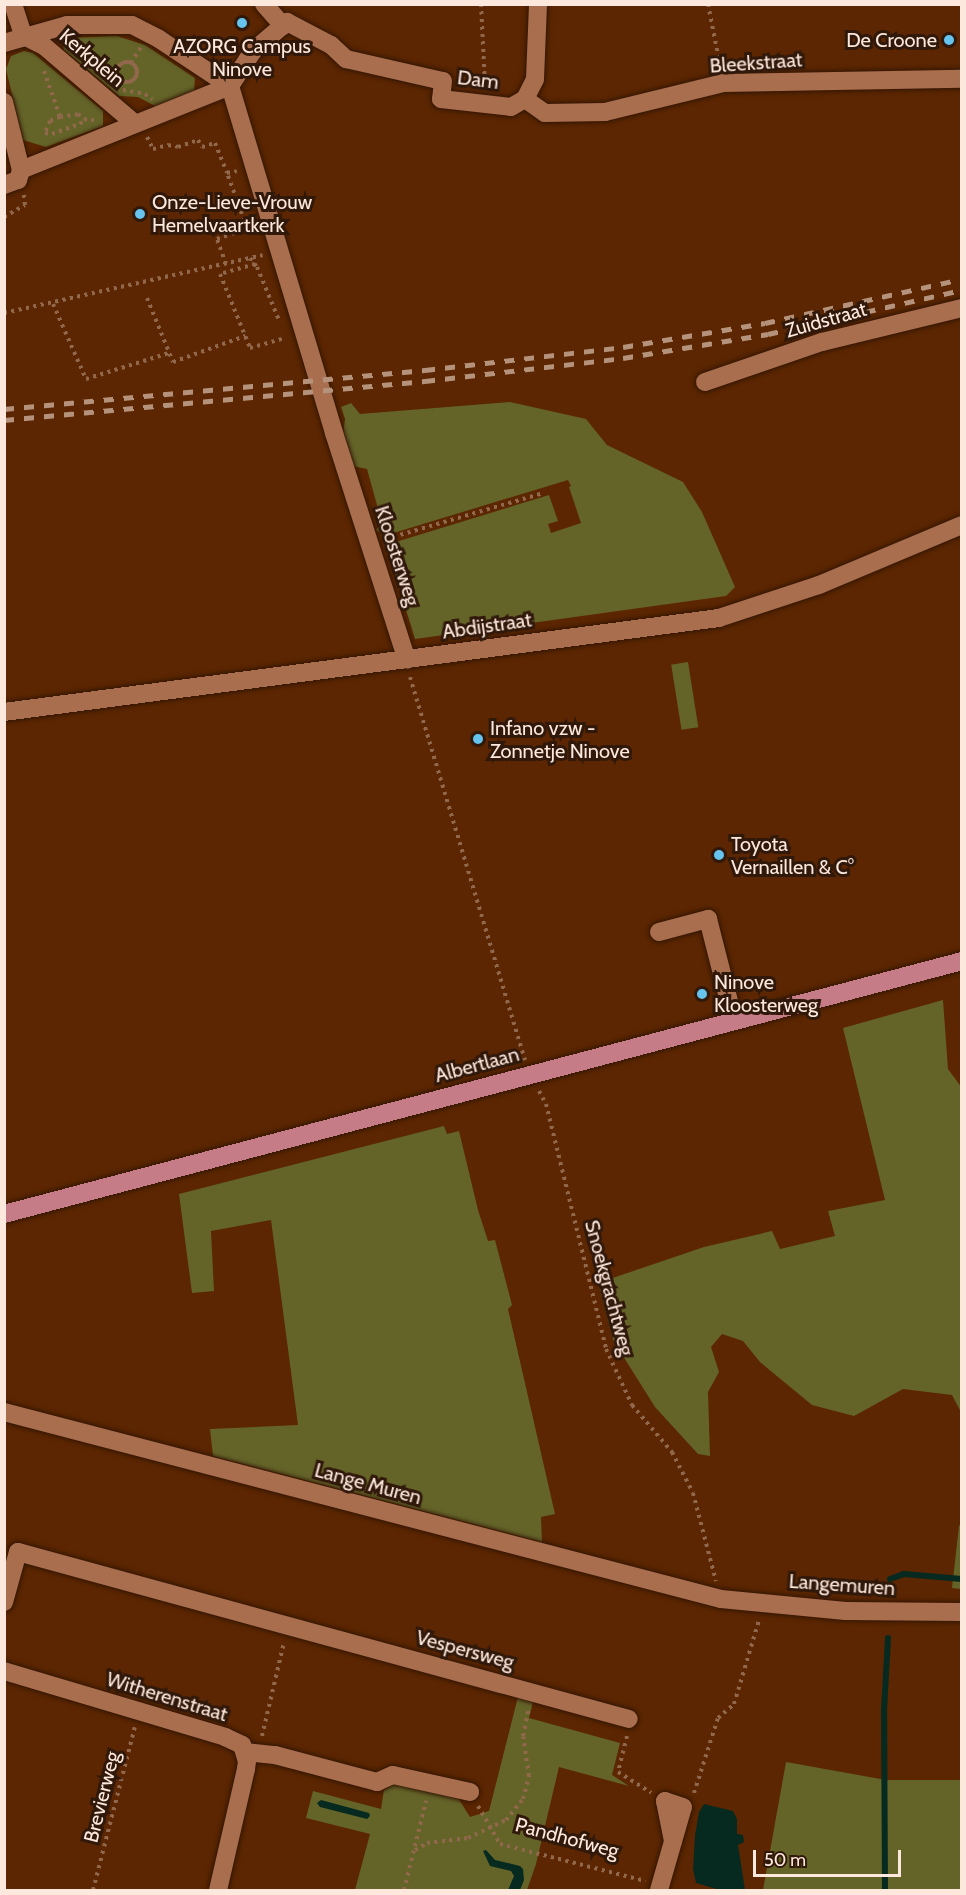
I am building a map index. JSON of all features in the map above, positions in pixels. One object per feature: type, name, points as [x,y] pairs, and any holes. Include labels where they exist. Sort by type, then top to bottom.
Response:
[{"type":"main road","name":"Albertlaan","points":[[4,1214],[962,961]]},
{"type":"street","points":[[13,4],[28,38]]},
{"type":"street","points":[[21,170],[230,86],[254,51],[285,24],[264,4]]},
{"type":"street","name":"Dam","points":[[285,24],[331,45],[346,59],[443,81],[441,99],[511,107],[525,99],[535,79],[538,4]]},
{"type":"street","name":"Kerkplein","points":[[4,44],[67,25],[132,25],[159,39],[230,86]]},
{"type":"street","points":[[4,35],[28,38]]},
{"type":"street","name":"Kerkplein","points":[[28,38],[44,46],[137,122]]},
{"type":"street","name":"Bleekstraat","points":[[525,99],[545,113],[605,112],[723,83],[962,79]]},
{"type":"street","name":"Kloosterweg","points":[[230,86],[301,326],[407,660]]},
{"type":"street","points":[[4,102],[21,170],[18,180],[4,185]]},
{"type":"street","name":"Zuidstraat","points":[[705,382],[822,342],[962,308]]},
{"type":"street","name":"Abdijstraat","points":[[4,712],[719,618],[819,585],[962,525]]},
{"type":"street","points":[[659,932],[708,919],[734,1021]]},
{"type":"street","name":"Lange Muren","points":[[4,1412],[721,1599]]},
{"type":"street","name":"Vespersweg","points":[[4,1602],[18,1552],[629,1719]]},
{"type":"street","name":"Langemuren","points":[[721,1599],[845,1611],[962,1612]]},
{"type":"street","name":"Witherenstraat","points":[[4,1671],[225,1737],[252,1752]]},
{"type":"street","points":[[223,1889],[246,1769],[252,1752],[377,1782],[393,1775],[470,1792]]},
{"type":"street","points":[[659,1888],[673,1841],[683,1807],[665,1801],[673,1841]]},
{"type":"path","points":[[481,4],[486,105]]},
{"type":"path","points":[[708,4],[723,83]]},
{"type":"path","points":[[28,38],[60,117]]},
{"type":"path","points":[[131,46],[149,54]]},
{"type":"path","points":[[122,63],[131,63],[135,66],[136,75],[130,81],[125,81],[118,76],[117,71],[122,63]]},
{"type":"path","points":[[119,91],[131,90],[153,100],[163,96]]},
{"type":"path","points":[[84,119],[80,123],[52,134],[45,133],[50,122],[60,117],[78,114],[84,119],[104,121]]},
{"type":"path","points":[[137,122],[153,149],[168,145],[178,147],[198,140],[202,147],[216,143],[247,228],[217,239],[226,264]]},
{"type":"path","points":[[227,173],[254,167]]},
{"type":"path","points":[[4,314],[279,252]]},
{"type":"path","points":[[255,264],[220,274],[250,348],[286,338]]},
{"type":"path","points":[[147,298],[173,362],[245,336]]},
{"type":"path","points":[[53,304],[87,379],[170,353]]},
{"type":"path","points":[[370,544],[543,493]]},
{"type":"path","points":[[407,660],[415,700],[530,1074]]},
{"type":"path","name":"Snoekgrachtweg","points":[[530,1074],[546,1104],[606,1349],[633,1405],[672,1452],[693,1493],[721,1599]]},
{"type":"path","points":[[683,1807],[694,1794],[718,1718],[734,1704],[764,1602]]},
{"type":"path","points":[[252,1752],[288,1625]]},
{"type":"path","points":[[415,1850],[427,1843],[468,1838],[506,1820],[523,1799],[530,1776],[523,1736],[533,1693]]},
{"type":"path","name":"Brevierweg","points":[[93,1890],[138,1711]]},
{"type":"path","points":[[629,1719],[618,1772],[665,1801]]},
{"type":"path","points":[[404,1890],[431,1783]]},
{"type":"path","name":"Pandhofweg","points":[[470,1792],[501,1844],[659,1888]]},
{"type":"shaded area","points":[[117,36],[145,45],[195,78],[194,91],[155,106],[138,97],[119,96],[64,50],[63,45],[67,38]]},
{"type":"shaded area","points":[[24,51],[33,53],[103,111],[103,126],[46,147],[23,140],[6,69],[11,56]]},
{"type":"shaded area","points":[[510,402],[586,419],[607,445],[683,482],[702,512],[735,587],[726,596],[415,639],[386,545],[549,495],[558,521],[548,524],[551,533],[581,523],[569,487],[571,486],[568,480],[390,534],[383,534],[376,530],[382,523],[367,469],[352,466],[343,434],[345,419],[341,407],[351,403],[360,414]]},
{"type":"shaded area","points":[[688,662],[698,727],[682,730],[671,665]]},
{"type":"shaded area","points":[[943,1000],[948,1069],[962,1088],[961,1412],[952,1395],[903,1389],[854,1416],[812,1405],[760,1362],[743,1341],[722,1334],[711,1347],[719,1372],[708,1392],[710,1456],[698,1454],[655,1407],[613,1340],[598,1283],[704,1247],[772,1231],[780,1249],[835,1236],[828,1211],[885,1200],[843,1028]]},
{"type":"shaded area","points":[[444,1126],[447,1134],[459,1131],[478,1210],[488,1241],[495,1240],[512,1305],[508,1309],[555,1514],[541,1517],[542,1542],[213,1456],[210,1429],[298,1425],[271,1220],[211,1231],[214,1291],[192,1293],[179,1194]]},
{"type":"shaded area","points":[[961,1523],[961,1589],[952,1588]]},
{"type":"shaded area","points":[[518,1697],[533,1702],[529,1718],[620,1743],[612,1775],[629,1786],[559,1767],[536,1864],[527,1890],[355,1890],[370,1834],[306,1818],[313,1791],[381,1809],[384,1790],[396,1783],[458,1798],[470,1817],[489,1811]]},
{"type":"shaded area","points":[[786,1762],[886,1780],[961,1780],[961,1890],[763,1890]]},
{"type":"shaded area","points":[[321,1800],[369,1813],[370,1816],[367,1819],[320,1807],[317,1803]]},
{"type":"shaded area","points":[[704,1804],[733,1811],[737,1819],[737,1834],[743,1835],[744,1842],[738,1845],[745,1890],[720,1890],[696,1883],[693,1869],[695,1835],[699,1812]]},
{"type":"shaded area","points":[[486,1850],[495,1860],[520,1866],[523,1869],[524,1880],[520,1890],[508,1890],[514,1876],[511,1871],[490,1866],[483,1851]]},
{"type":"waterway","points":[[890,1579],[904,1574],[962,1579]]},
{"type":"waterway","points":[[885,1890],[884,1710],[888,1638]]},
{"type":"railway","points":[[4,409],[425,370],[623,347],[765,323],[962,279]]},
{"type":"railway","points":[[4,420],[425,381],[623,358],[768,334],[962,290]]},
{"type":"place","name":"AZORG Campus Ninove","points":[[242,23]]},
{"type":"place","name":"De Croone","points":[[949,40]]},
{"type":"place","name":"Onze-Lieve-Vrouw Hemelvaartkerk","points":[[140,214]]},
{"type":"place","name":"Infano vzw - Zonnetje Ninove","points":[[478,739]]},
{"type":"place","name":"Toyota Vernaillen & C°","points":[[719,855]]},
{"type":"place","name":"Ninove Kloosterweg","points":[[702,994]]}]
